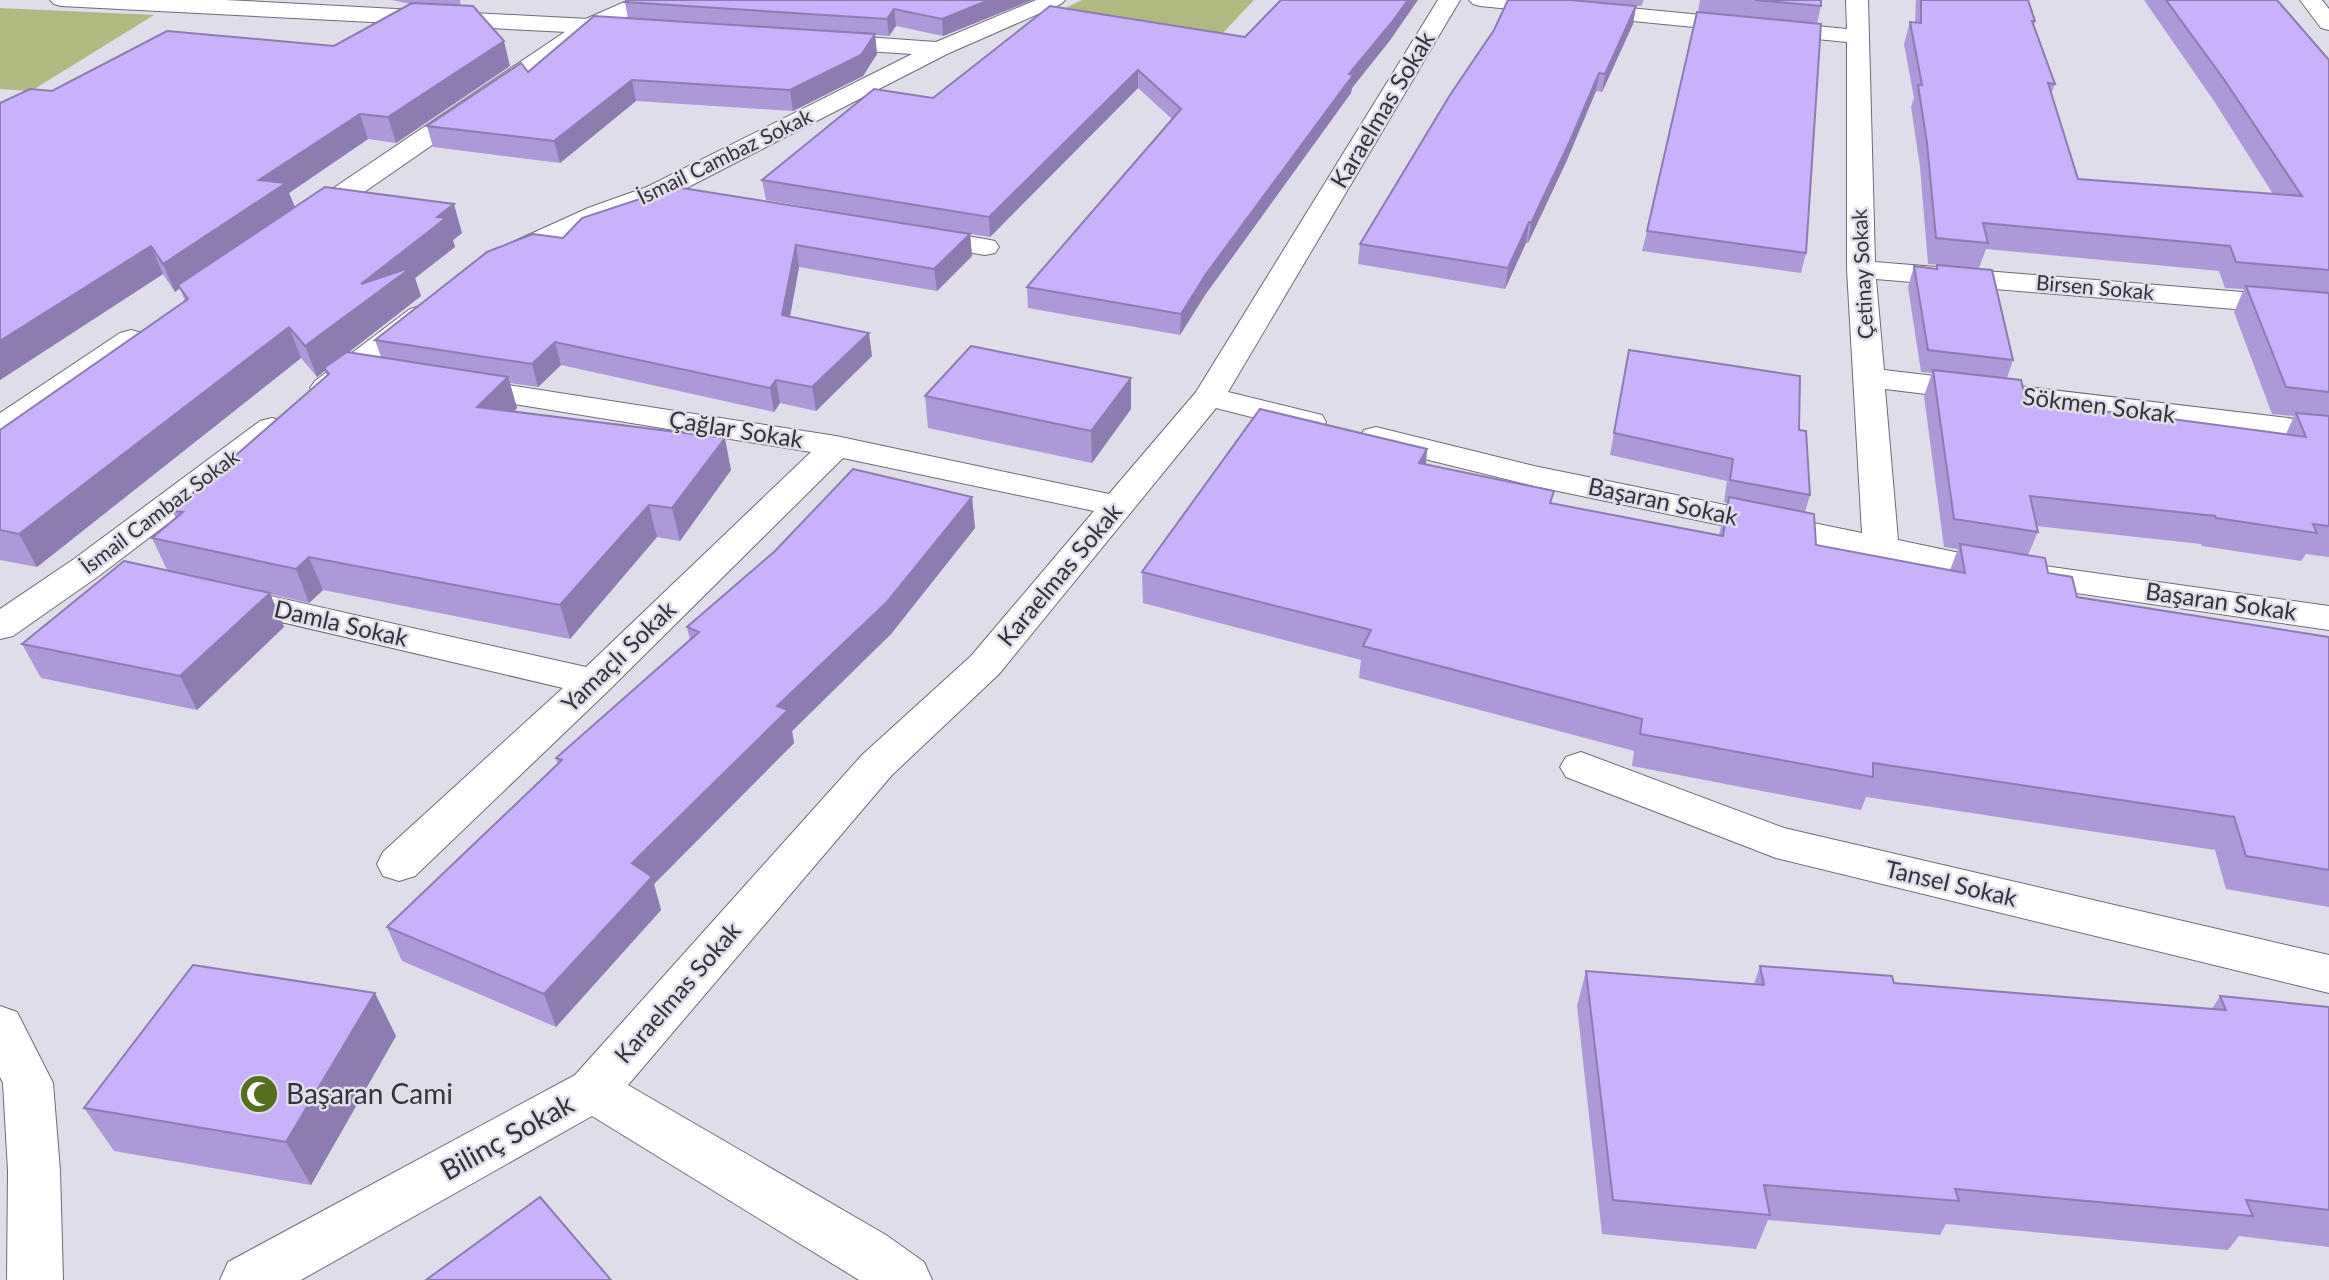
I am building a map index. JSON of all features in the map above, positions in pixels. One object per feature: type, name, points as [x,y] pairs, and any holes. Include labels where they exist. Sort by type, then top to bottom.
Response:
[{"type":"street","points":[[61,0],[225,3],[643,29]]},
{"type":"street","points":[[289,231],[589,26],[647,0]]},
{"type":"street","name":"İsmail Cambaz Sokak","points":[[482,266],[598,214],[656,193],[939,49],[1054,0]]},
{"type":"street","name":"Karaelmas Sokak","points":[[593,1090],[877,765],[985,665],[1209,397],[1449,0]]},
{"type":"street","points":[[1480,0],[1855,36]]},
{"type":"street","name":"Çetinay Sokak","points":[[1857,0],[1855,36],[1861,269],[1881,547]]},
{"type":"street","points":[[2311,0],[2329,23]]},
{"type":"street","points":[[182,25],[225,3]]},
{"type":"street","points":[[804,40],[939,49]]},
{"type":"street","points":[[656,193],[697,200]]},
{"type":"street","points":[[903,234],[985,247]]},
{"type":"street","name":"Birsen Sokak","points":[[1861,269],[2329,308]]},
{"type":"street","name":"İsmail Cambaz Sokak","points":[[0,627],[87,567],[351,370],[438,301]]},
{"type":"street","points":[[0,428],[150,326]]},
{"type":"street","points":[[351,370],[391,376]]},
{"type":"street","name":"Sökmen Sokak","points":[[1869,378],[2329,433]]},
{"type":"street","name":"Çağlar Sokak","points":[[432,382],[836,446],[1118,506]]},
{"type":"street","name":"Başaran Sokak","points":[[1209,397],[1534,476],[1974,567],[2329,618]]},
{"type":"street","name":"Yamaçlı Sokak","points":[[399,864],[594,682],[836,446]]},
{"type":"street","points":[[87,567],[127,576]]},
{"type":"street","name":"Damla Sokak","points":[[194,591],[594,682]]},
{"type":"street","name":"Tansel Sokak","points":[[1581,767],[1776,842],[2329,974]]},
{"type":"street","points":[[0,1026],[28,1083],[34,1171],[35,1280]]},
{"type":"street","name":"Bilinç Sokak","points":[[248,1280],[593,1090],[866,1254],[904,1280]]},
{"type":"green space","points":[[1082,0],[1254,0],[1220,36],[1053,14]]},
{"type":"green space","points":[[0,8],[154,15],[31,91],[0,89]]},
{"type":"building","points":[[989,0],[942,19],[894,9],[887,19],[625,2]]},
{"type":"building","points":[[1281,0],[1408,0],[1349,74],[1353,75],[1206,274],[1181,314],[1027,287],[1181,109],[1138,70],[989,217],[762,180],[874,89],[933,98],[1050,6],[1245,37]]},
{"type":"building","points":[[1508,0],[1570,0],[1636,6],[1605,74],[1599,73],[1570,141],[1508,268],[1360,244],[1450,95],[1494,30]]},
{"type":"building","points":[[1755,0],[1821,0],[1821,6]]},
{"type":"building","points":[[1921,0],[2028,0],[2035,21],[2032,21],[2055,84],[2048,83],[2078,179],[2302,196],[2223,78],[2166,0],[2277,0],[2329,60],[2329,270],[2236,262],[2230,246],[1983,223],[1988,243],[1936,238],[1927,143],[1918,85],[1922,85],[1910,22],[1921,23]]},
{"type":"building","points":[[412,3],[473,6],[504,41],[388,117],[360,114],[259,180],[286,183],[163,264],[151,246],[0,341],[0,103],[30,89],[52,91],[167,31],[334,46]]},
{"type":"building","points":[[1697,12],[1821,24],[1806,253],[1647,231]]},
{"type":"building","points":[[594,16],[875,34],[861,55],[790,90],[632,80],[554,141],[427,126],[521,63],[528,72]]},
{"type":"building","points":[[325,187],[454,204],[437,217],[446,218],[361,284],[412,267],[305,346],[289,327],[19,534],[0,530],[0,430],[188,299],[178,285]]},
{"type":"building","points":[[676,187],[970,234],[934,269],[796,245],[782,315],[869,333],[812,387],[776,380],[770,388],[555,342],[532,364],[375,340],[487,252],[533,234],[563,238],[582,218]]},
{"type":"building","points":[[1937,265],[1992,270],[2013,360],[1928,350],[1914,266],[1937,269]]},
{"type":"building","points":[[2246,286],[2329,293],[2329,392],[2286,387]]},
{"type":"building","points":[[971,346],[1131,378],[1091,431],[925,396]]},
{"type":"building","points":[[1629,350],[1800,376],[1799,430],[1806,431],[1810,495],[1730,480],[1733,459],[1614,433]]},
{"type":"building","points":[[347,352],[508,377],[477,407],[725,438],[672,508],[649,505],[560,605],[309,557],[296,569],[152,538],[183,512],[172,511],[329,374],[324,368]]},
{"type":"building","points":[[1933,370],[2021,380],[2027,404],[2142,415],[2306,437],[2296,413],[2329,416],[2329,526],[2313,524],[2317,533],[2215,516],[2030,496],[2038,532],[1954,519]]},
{"type":"building","points":[[1260,409],[1427,449],[1419,463],[1554,491],[1550,503],[1723,536],[1729,497],[1814,514],[1816,545],[1965,573],[1960,544],[2045,558],[2048,573],[2072,577],[2077,597],[2329,637],[2329,870],[2246,856],[2234,817],[1873,763],[1873,777],[1640,734],[1642,719],[1363,646],[1371,630],[1142,572]]},
{"type":"building","points":[[853,469],[972,497],[887,602],[777,706],[788,710],[632,863],[652,877],[544,994],[387,927],[562,760],[556,758],[699,632],[687,627],[775,551]]},
{"type":"building","points":[[124,561],[270,593],[180,676],[22,644]]},
{"type":"building","points":[[193,965],[375,993],[286,1142],[84,1108]]},
{"type":"building","points":[[1760,966],[1892,976],[1894,983],[2226,1010],[2220,996],[2329,1007],[2329,1210],[2246,1200],[2253,1216],[1955,1189],[1959,1201],[1764,1185],[1770,1215],[1613,1200],[1586,971],[1764,985]]},
{"type":"building","points":[[540,1197],[611,1280],[426,1280]]},
{"type":"place","name":"Başaran Cami","points":[[259,1094]]}]
